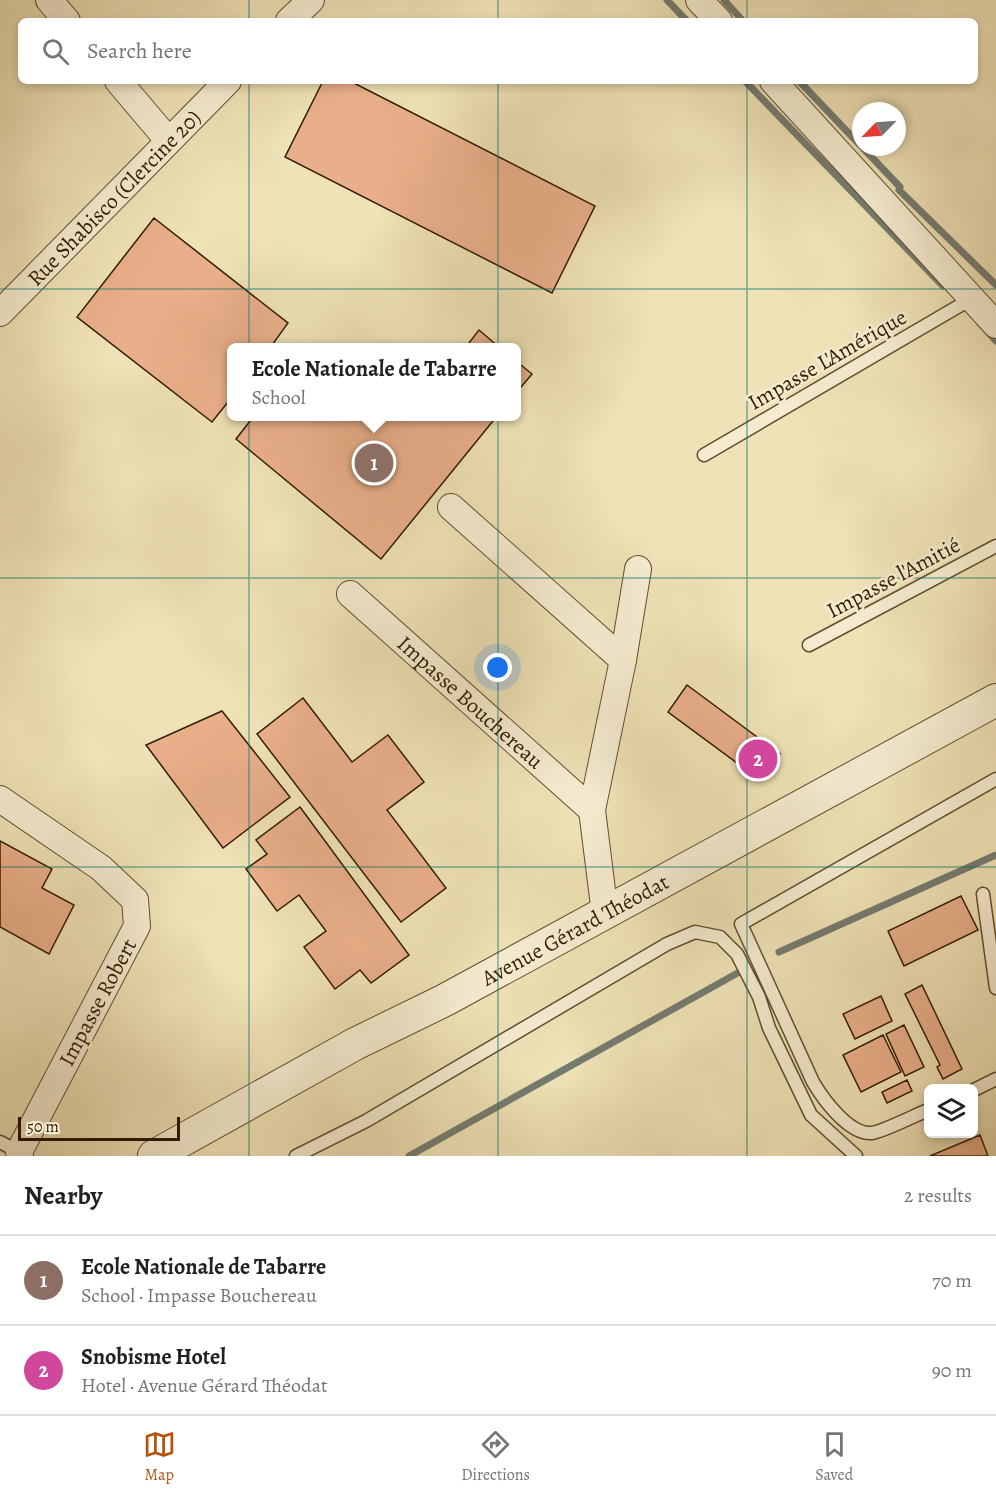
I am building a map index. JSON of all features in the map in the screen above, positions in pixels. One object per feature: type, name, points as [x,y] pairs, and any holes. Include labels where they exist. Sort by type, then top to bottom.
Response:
[{"type":"street","points":[[49,0],[64,18]]},
{"type":"street","points":[[292,18],[310,0]]},
{"type":"street","points":[[699,0],[715,18]]},
{"type":"street","points":[[121,84],[168,140]]},
{"type":"street","name":"Rue Shabisco (Clercine 20)","points":[[0,313],[225,84]]},
{"type":"street","points":[[776,84],[996,325]]},
{"type":"street","points":[[451,507],[623,660]]},
{"type":"street","points":[[605,914],[592,810],[623,660],[638,569]]},
{"type":"street","name":"Impasse Bouchereau","points":[[350,594],[592,810]]},
{"type":"street","name":"Avenue Gérard Théodat","points":[[154,1156],[355,1044],[445,1000],[996,700]]},
{"type":"street","name":"Impasse Robert","points":[[0,799],[101,868],[135,900],[137,926],[13,1150]]},
{"type":"lane","name":"Impasse L'Amérique","points":[[704,455],[971,299]]},
{"type":"lane","name":"Impasse l'Amitié","points":[[809,645],[996,546]]},
{"type":"lane","points":[[924,1112],[872,1133],[861,1131],[848,1123],[825,1102],[813,1082],[741,924],[996,779]]},
{"type":"lane","points":[[983,894],[996,988]]},
{"type":"lane","points":[[296,1156],[366,1121],[667,944],[695,932],[720,937],[737,954],[759,997],[769,1028],[811,1115],[856,1156]]},
{"type":"lane","points":[[978,1088],[996,1079]]},
{"type":"building","points":[[322,84],[356,84],[595,206],[552,293],[285,157]]},
{"type":"building","points":[[154,218],[288,323],[274,343],[227,343],[227,403],[212,422],[77,317]]},
{"type":"building","points":[[479,330],[494,343],[469,343]]},
{"type":"building","points":[[521,365],[532,374],[521,387]]},
{"type":"building","points":[[250,421],[493,421],[381,559],[236,439]]},
{"type":"building","points":[[687,685],[780,754],[760,780],[668,712]]},
{"type":"building","points":[[303,698],[352,762],[388,735],[424,782],[387,810],[446,888],[401,922],[257,734]]},
{"type":"building","points":[[222,711],[290,797],[223,848],[146,745]]},
{"type":"building","points":[[300,807],[409,955],[371,983],[360,970],[335,989],[304,947],[326,931],[299,895],[277,911],[246,869],[267,854],[256,840]]},
{"type":"building","points":[[0,841],[52,869],[42,888],[74,905],[49,954],[0,927]]},
{"type":"building","points":[[961,896],[978,930],[904,966],[888,931]]},
{"type":"building","points":[[922,985],[962,1069],[943,1079],[937,1067],[940,1065],[905,994]]},
{"type":"building","points":[[881,996],[892,1021],[855,1039],[843,1014]]},
{"type":"building","points":[[904,1025],[924,1067],[905,1076],[886,1034]]},
{"type":"building","points":[[883,1035],[901,1072],[861,1092],[843,1055]]},
{"type":"building","points":[[907,1080],[912,1091],[887,1103],[882,1092]]},
{"type":"building","points":[[980,1135],[988,1156],[930,1156],[973,1138],[978,1138]]},
{"type":"waterway","points":[[667,0],[684,18]]},
{"type":"waterway","points":[[724,0],[740,18]]},
{"type":"waterway","points":[[748,84],[943,286]]},
{"type":"waterway","points":[[802,84],[852,137]]},
{"type":"waterway","points":[[871,156],[900,187]]},
{"type":"waterway","points":[[899,190],[996,285]]},
{"type":"waterway","points":[[987,331],[996,341]]},
{"type":"waterway","points":[[779,952],[996,855]]},
{"type":"waterway","points":[[409,1156],[743,970]]},
{"type":"place","name":"Ecole Nationale de Tabarre","points":[[374,463]]},
{"type":"place","name":"Snobisme Hotel","points":[[758,759]]}]
